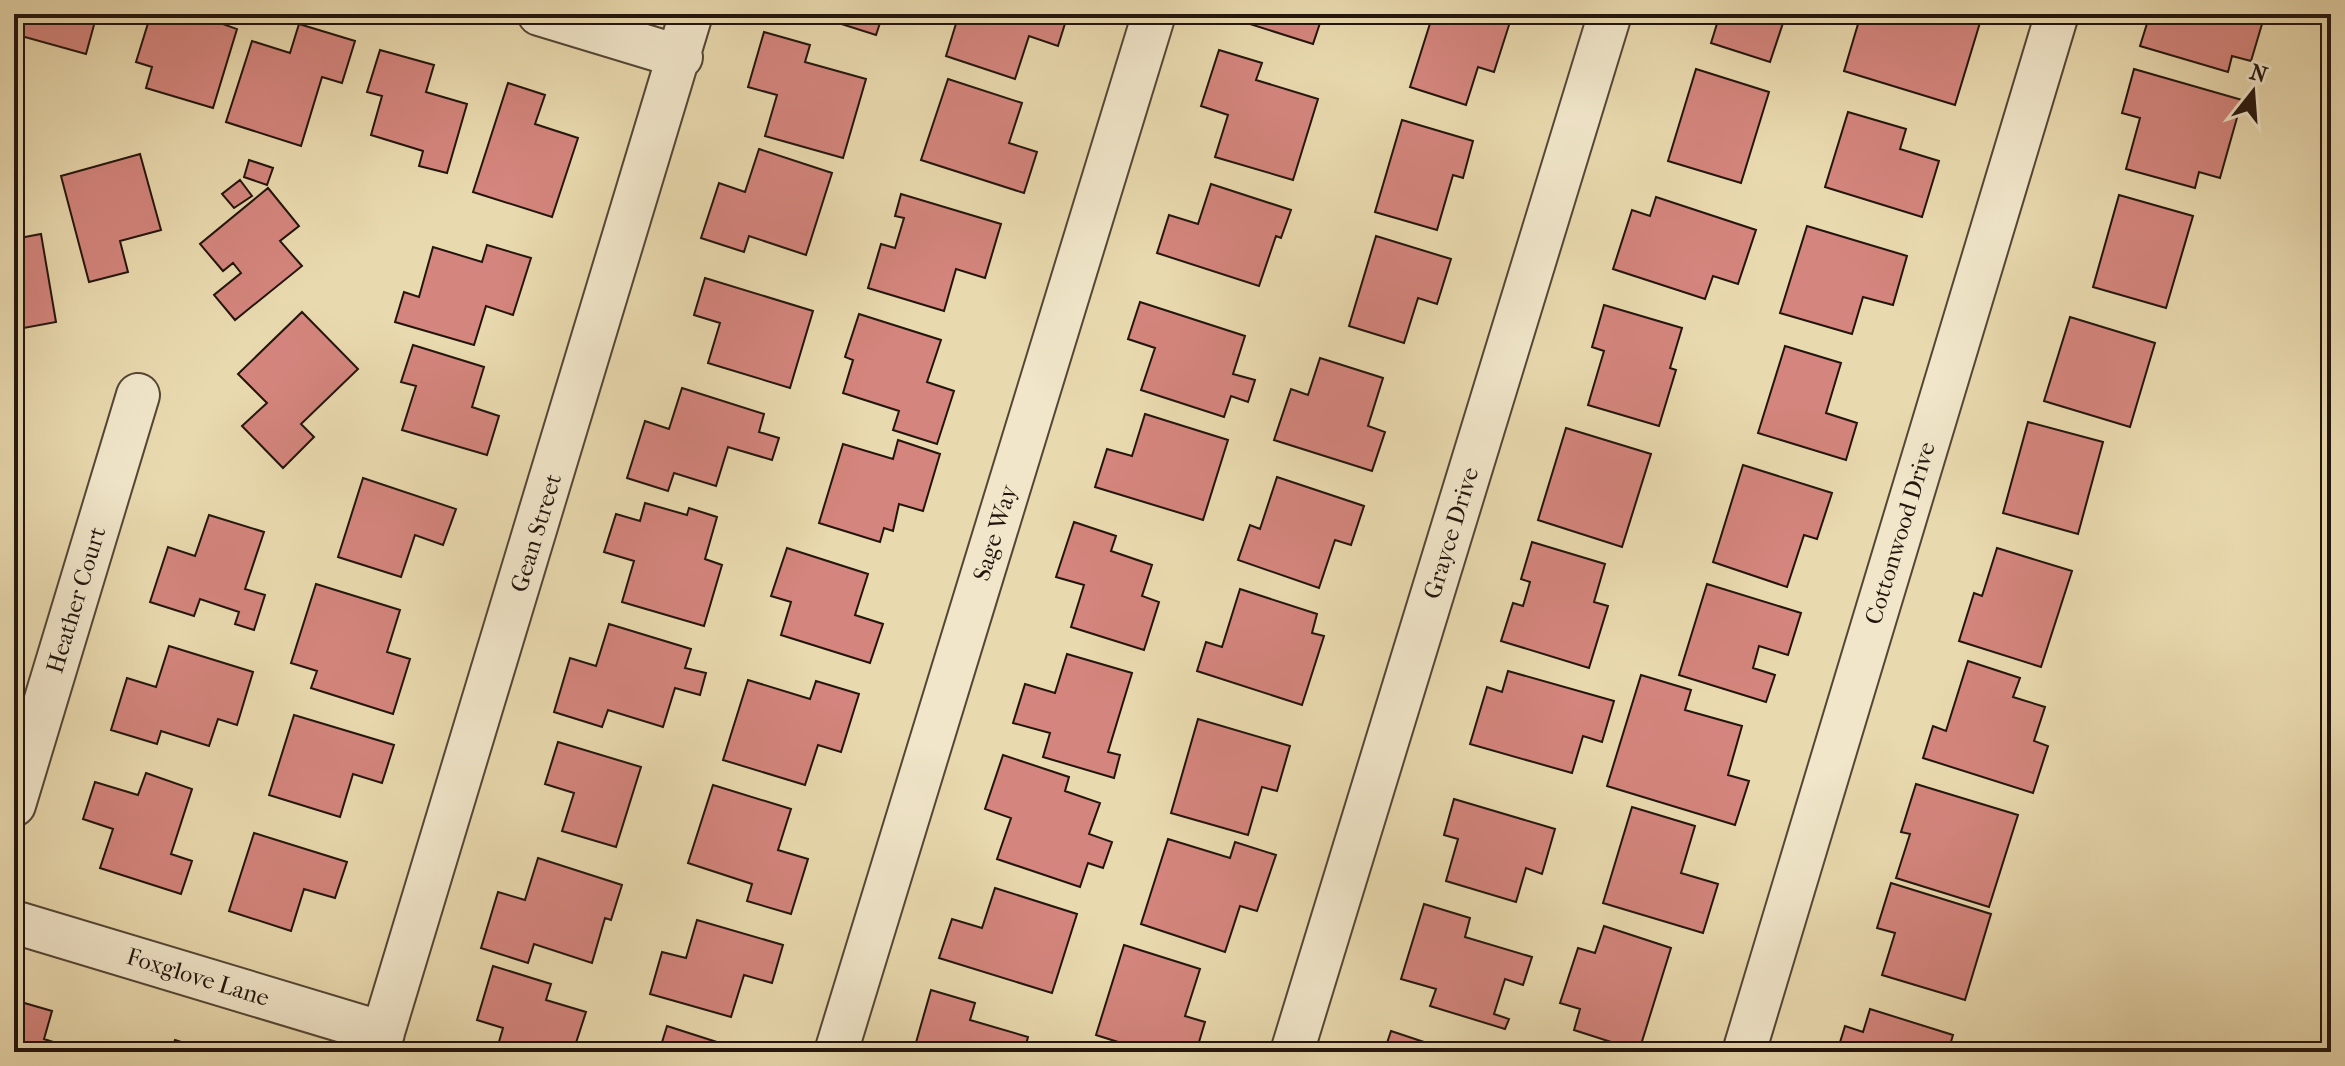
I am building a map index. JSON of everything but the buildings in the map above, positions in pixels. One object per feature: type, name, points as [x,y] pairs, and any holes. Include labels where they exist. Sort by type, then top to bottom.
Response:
[{"type":"street","points":[[539,14],[681,57]]},
{"type":"street","name":"Gean Street","points":[[380,1042],[681,57],[691,14]]},
{"type":"street","name":"Sage Way","points":[[836,1052],[1154,14]]},
{"type":"street","name":"Grayce Drive","points":[[1292,1052],[1610,14]]},
{"type":"street","name":"Cottonwood Drive","points":[[1744,1052],[2057,14]]},
{"type":"street","name":"Heather Court","points":[[14,805],[138,395]]},
{"type":"street","name":"Foxglove Lane","points":[[14,922],[380,1042]]}]
